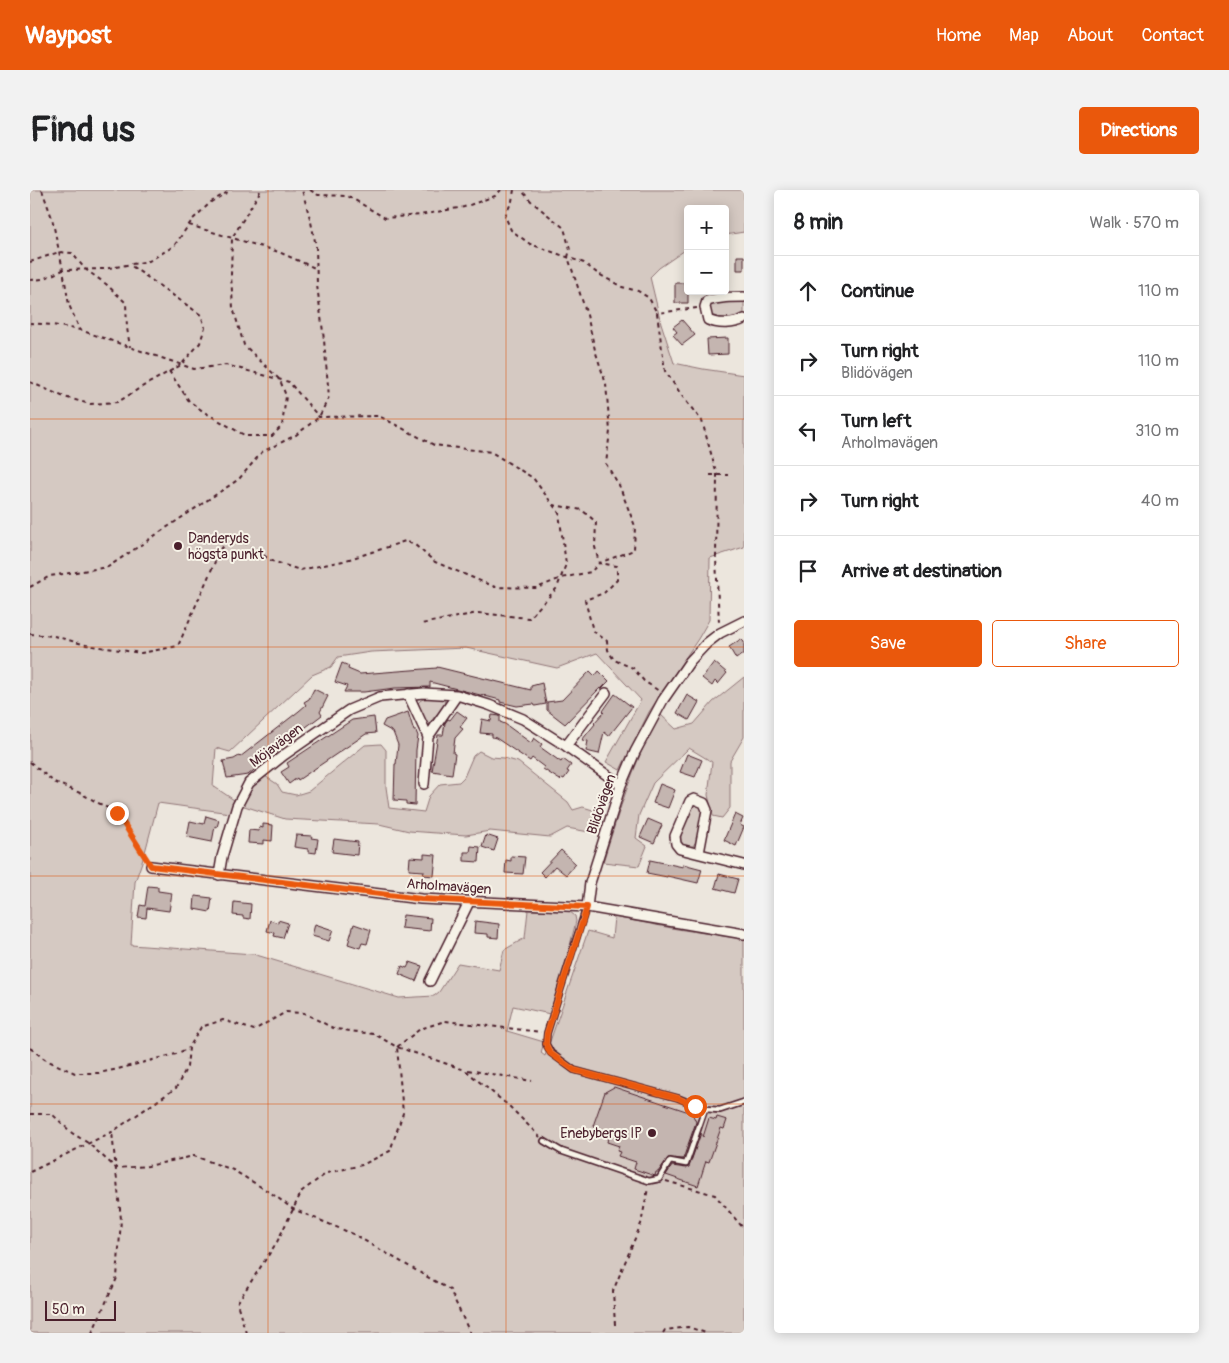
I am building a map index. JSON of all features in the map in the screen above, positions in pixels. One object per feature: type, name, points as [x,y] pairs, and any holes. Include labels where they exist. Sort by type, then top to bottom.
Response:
[{"type":"street","points":[[744,297],[714,299],[707,301],[705,307],[708,320],[716,324],[739,321],[744,318]]},
{"type":"street","name":"Blidövägen","points":[[587,907],[590,883],[621,785],[666,695],[690,661],[707,643],[720,632],[744,621]]},
{"type":"street","name":"Möjavägen","points":[[219,875],[222,857],[237,806],[249,783],[284,755],[349,710],[380,697],[424,693],[457,695],[489,705],[523,719],[566,746],[621,785]]},
{"type":"street","points":[[566,746],[606,693]]},
{"type":"street","points":[[408,694],[428,737]]},
{"type":"street","points":[[424,784],[428,737],[457,695]]},
{"type":"street","points":[[699,853],[706,810],[704,803],[694,799],[690,801],[675,836],[676,844],[680,849],[744,865]]},
{"type":"street","name":"Arholmavägen","points":[[151,866],[421,899],[587,907],[744,934]]},
{"type":"street","points":[[430,981],[469,902]]},
{"type":"lane","name":"Blidövägen","points":[[547,1033],[587,907]]},
{"type":"lane","points":[[547,1033],[546,1044],[550,1053],[574,1070],[678,1098],[705,1109],[720,1110],[744,1102]]},
{"type":"lane","points":[[544,1141],[561,1151],[649,1181],[659,1179],[670,1162],[686,1164],[705,1109]]},
{"type":"path","points":[[42,190],[52,218],[68,305],[80,330]]},
{"type":"path","points":[[30,280],[43,279],[63,270],[104,269],[149,261],[174,246],[193,220],[211,202],[231,190]]},
{"type":"path","points":[[169,371],[189,401],[246,436],[272,436],[282,426],[286,396],[280,380],[244,345],[232,308],[232,238],[261,190]]},
{"type":"path","points":[[30,587],[50,576],[108,567],[239,479],[262,452],[296,435],[319,417],[329,396],[317,286],[316,246],[302,190]]},
{"type":"path","points":[[310,190],[318,195],[348,196],[385,218],[420,215],[464,207],[495,196],[501,190]]},
{"type":"path","points":[[514,190],[512,201],[505,216],[511,230],[530,244],[584,263],[596,273],[622,287],[638,291],[649,298],[657,313],[665,371],[702,421],[717,475],[716,558],[720,632]]},
{"type":"path","points":[[30,634],[54,636],[86,644],[141,653],[178,646],[221,548],[233,535],[272,561],[300,570],[343,561],[405,541],[415,545],[435,562],[496,587],[537,588],[561,578],[591,572],[599,563],[634,550],[635,526],[619,485],[606,464],[610,431],[606,384],[595,350],[587,314],[568,257],[570,250],[564,228],[532,202],[521,190]]},
{"type":"path","points":[[189,225],[279,252],[316,269]]},
{"type":"path","points":[[30,262],[59,252],[72,253],[85,270],[106,284],[126,303],[126,328],[130,348]]},
{"type":"path","points":[[30,382],[64,397],[90,404],[118,402],[181,364],[200,344],[205,326],[201,315],[130,265]]},
{"type":"path","points":[[657,313],[705,307]]},
{"type":"path","points":[[30,323],[80,330],[194,369],[226,365],[289,382],[319,417]]},
{"type":"path","points":[[319,417],[379,416],[434,445],[491,452],[533,478],[559,512],[566,564],[557,588],[529,618],[478,613],[421,624]]},
{"type":"path","points":[[710,475],[728,475]]},
{"type":"path","points":[[553,504],[582,510],[596,522],[595,547],[599,563]]},
{"type":"path","points":[[599,563],[617,566],[617,580],[604,593],[585,600],[593,631],[607,642],[608,650],[614,660],[633,668],[644,681],[666,695]]},
{"type":"path","points":[[30,762],[54,782],[80,793],[117,813],[151,866]]},
{"type":"path","points":[[30,1172],[112,1132],[176,1088],[187,1067],[189,1048],[201,1027],[223,1020],[254,1030],[286,1012],[304,1013],[334,1029],[374,1034],[397,1047],[465,1070],[532,1081]]},
{"type":"path","points":[[397,1047],[420,1029],[444,1020],[547,1033]]},
{"type":"path","points":[[246,1333],[237,1303],[277,1242],[302,1191],[327,1173],[362,1165],[390,1151],[403,1113],[397,1047]]},
{"type":"path","points":[[30,1048],[46,1060],[76,1073],[99,1073],[176,1054],[189,1048]]},
{"type":"path","points":[[465,1070],[509,1106],[544,1141]]},
{"type":"path","points":[[30,1114],[52,1114],[72,1133],[88,1143],[116,1168],[148,1166],[194,1156],[233,1170],[293,1209],[354,1234],[450,1290],[470,1333]]},
{"type":"path","points":[[92,1333],[117,1278],[121,1219],[112,1132]]},
{"type":"path","points":[[659,1179],[715,1195],[744,1229]]},
{"type":"path","points":[[615,1325],[613,1291],[641,1224],[649,1181]]},
{"type":"path","points":[[663,1333],[665,1330],[688,1327],[706,1333]]},
{"type":"shaded area","points":[[30,190],[744,190],[744,232],[729,234],[729,205],[684,205],[684,251],[659,268],[650,277],[661,323],[674,363],[744,375],[744,547],[710,558],[709,620],[649,712],[620,770],[606,762],[641,700],[597,653],[557,668],[466,648],[371,652],[338,657],[331,667],[312,675],[230,752],[216,748],[213,786],[234,800],[230,813],[158,803],[135,882],[131,945],[253,954],[399,998],[434,996],[439,992],[458,963],[499,970],[504,950],[525,938],[528,910],[569,911],[575,916],[576,921],[564,970],[550,1014],[513,1006],[507,1031],[544,1042],[541,1053],[545,1056],[588,931],[612,938],[614,917],[744,939],[744,1333],[30,1333]]},
{"type":"shaded area","points":[[744,298],[744,314],[741,316],[723,320],[711,316],[710,303]]},
{"type":"shaded area","points":[[744,677],[744,737],[730,761],[730,808],[722,818],[713,816],[708,795],[712,762],[689,748],[653,783],[639,815],[636,838],[647,846],[639,866],[603,862],[635,768],[660,714],[676,729],[694,724],[713,702]]},
{"type":"shaded area","points":[[424,699],[443,699],[445,706],[428,726],[418,703]]},
{"type":"shaded area","points":[[381,744],[386,750],[386,787],[389,808],[424,812],[429,796],[440,784],[459,782],[464,777],[473,756],[479,751],[491,757],[518,762],[568,802],[573,810],[583,807],[596,811],[591,828],[589,832],[567,828],[550,837],[490,831],[466,835],[409,831],[379,824],[285,819],[241,805],[250,789],[265,776],[277,784],[282,792],[296,795],[309,791],[365,745]]},
{"type":"shaded area","points":[[696,804],[701,807],[702,811],[697,840],[693,846],[686,846],[681,843],[682,828],[692,805]]},
{"type":"building","points":[[737,256],[744,256],[744,270],[737,270]]},
{"type":"building","points":[[675,283],[684,283],[684,295],[688,295],[688,303],[675,303]]},
{"type":"building","points":[[682,320],[695,335],[682,345],[673,335],[677,332],[673,327]]},
{"type":"building","points":[[728,338],[728,354],[708,355],[707,339]]},
{"type":"building","points":[[741,639],[744,642],[744,653],[736,659],[729,647]]},
{"type":"building","points":[[714,662],[727,673],[718,684],[715,681],[712,686],[702,678]]},
{"type":"building","points":[[342,663],[349,666],[348,669],[360,674],[437,667],[531,690],[531,686],[542,683],[546,704],[517,706],[500,702],[500,700],[485,695],[430,682],[430,687],[344,692],[347,686],[335,682]]},
{"type":"building","points":[[590,671],[595,676],[599,671],[609,681],[565,724],[547,710],[547,702],[562,700]]},
{"type":"building","points":[[314,689],[328,696],[320,712],[322,715],[294,736],[292,733],[275,746],[272,749],[275,753],[248,775],[227,778],[223,761],[240,757],[299,711],[306,705],[304,702],[309,699]]},
{"type":"building","points":[[615,694],[632,707],[609,736],[604,732],[599,754],[586,751],[588,741],[582,740],[604,712]]},
{"type":"building","points":[[687,695],[699,702],[689,720],[677,713]]},
{"type":"building","points":[[457,711],[467,718],[460,727],[463,729],[455,738],[452,774],[432,771],[438,735],[443,735],[445,723]]},
{"type":"building","points":[[408,712],[414,731],[416,731],[418,736],[415,805],[406,804],[406,801],[394,800],[395,764],[398,745],[393,732],[382,726],[385,720]]},
{"type":"building","points":[[492,715],[500,716],[500,722],[531,743],[534,738],[542,744],[540,747],[561,762],[563,759],[571,765],[564,779],[560,780],[543,769],[544,767],[532,758],[530,761],[492,737],[492,734],[480,733],[482,719],[491,721]]},
{"type":"building","points":[[374,717],[376,733],[366,734],[298,780],[297,778],[289,784],[281,772],[289,767],[287,763],[352,720]]},
{"type":"building","points":[[687,754],[702,760],[695,777],[680,772]]},
{"type":"building","points":[[660,784],[675,790],[668,808],[653,803]]},
{"type":"building","points":[[735,814],[743,818],[740,825],[744,827],[736,846],[724,840]]},
{"type":"building","points":[[206,816],[219,820],[217,827],[215,826],[212,842],[187,837],[190,821],[204,824]]},
{"type":"building","points":[[648,819],[662,825],[654,843],[640,837]]},
{"type":"building","points":[[263,824],[273,825],[272,841],[264,840],[264,844],[248,843],[249,830],[259,831],[260,827],[263,828]]},
{"type":"building","points":[[296,835],[312,836],[311,838],[318,839],[316,853],[308,852],[308,849],[294,847]]},
{"type":"building","points":[[486,835],[498,839],[494,851],[482,847]]},
{"type":"building","points":[[334,839],[358,842],[357,855],[332,852]]},
{"type":"building","points":[[471,846],[480,847],[479,862],[464,861],[464,852],[470,852]]},
{"type":"building","points":[[561,850],[576,864],[566,875],[555,866],[545,877],[540,872]]},
{"type":"building","points":[[424,854],[436,855],[434,876],[423,875],[424,871],[409,870],[410,857],[424,858]]},
{"type":"building","points":[[511,856],[525,857],[523,874],[505,873],[506,860],[511,861]]},
{"type":"building","points":[[650,860],[683,867],[683,864],[702,869],[698,883],[647,873]]},
{"type":"building","points":[[719,874],[738,879],[734,893],[715,888]]},
{"type":"building","points":[[148,886],[158,887],[158,891],[172,893],[169,911],[147,908],[146,918],[138,917],[140,905],[145,906]]},
{"type":"building","points":[[195,896],[212,898],[210,912],[194,909]]},
{"type":"building","points":[[234,902],[251,904],[250,919],[233,915]]},
{"type":"building","points":[[403,915],[431,918],[430,931],[401,928]]},
{"type":"building","points":[[270,920],[278,923],[278,920],[288,923],[283,938],[274,936],[275,933],[267,931]]},
{"type":"building","points":[[475,921],[499,924],[498,938],[488,937],[488,934],[474,933]]},
{"type":"building","points":[[315,924],[333,930],[329,941],[312,936]]},
{"type":"building","points":[[354,924],[371,930],[367,944],[362,943],[360,948],[348,944]]},
{"type":"building","points":[[410,962],[422,966],[416,981],[399,974],[402,966],[407,968]]},
{"type":"building","points":[[614,1087],[692,1113],[696,1122],[683,1159],[668,1158],[658,1172],[656,1172],[655,1176],[634,1169],[636,1162],[618,1156],[620,1152],[617,1151],[619,1146],[607,1142],[608,1138],[599,1135],[593,1126],[605,1092]]},
{"type":"building","points":[[717,1117],[727,1120],[724,1129],[721,1128],[709,1162],[706,1161],[698,1186],[666,1175],[672,1166],[689,1167],[701,1133],[703,1137],[709,1118],[716,1120]]},
{"type":"place","name":"Danderyds högsta punkt","points":[[178,546]]},
{"type":"place","name":"Enebybergs IP","points":[[652,1133]]},
{"type":"route","points":[[117,813],[151,866],[421,899],[587,907],[547,1033],[546,1044],[550,1053],[574,1070],[678,1098],[695,1106]]}]
